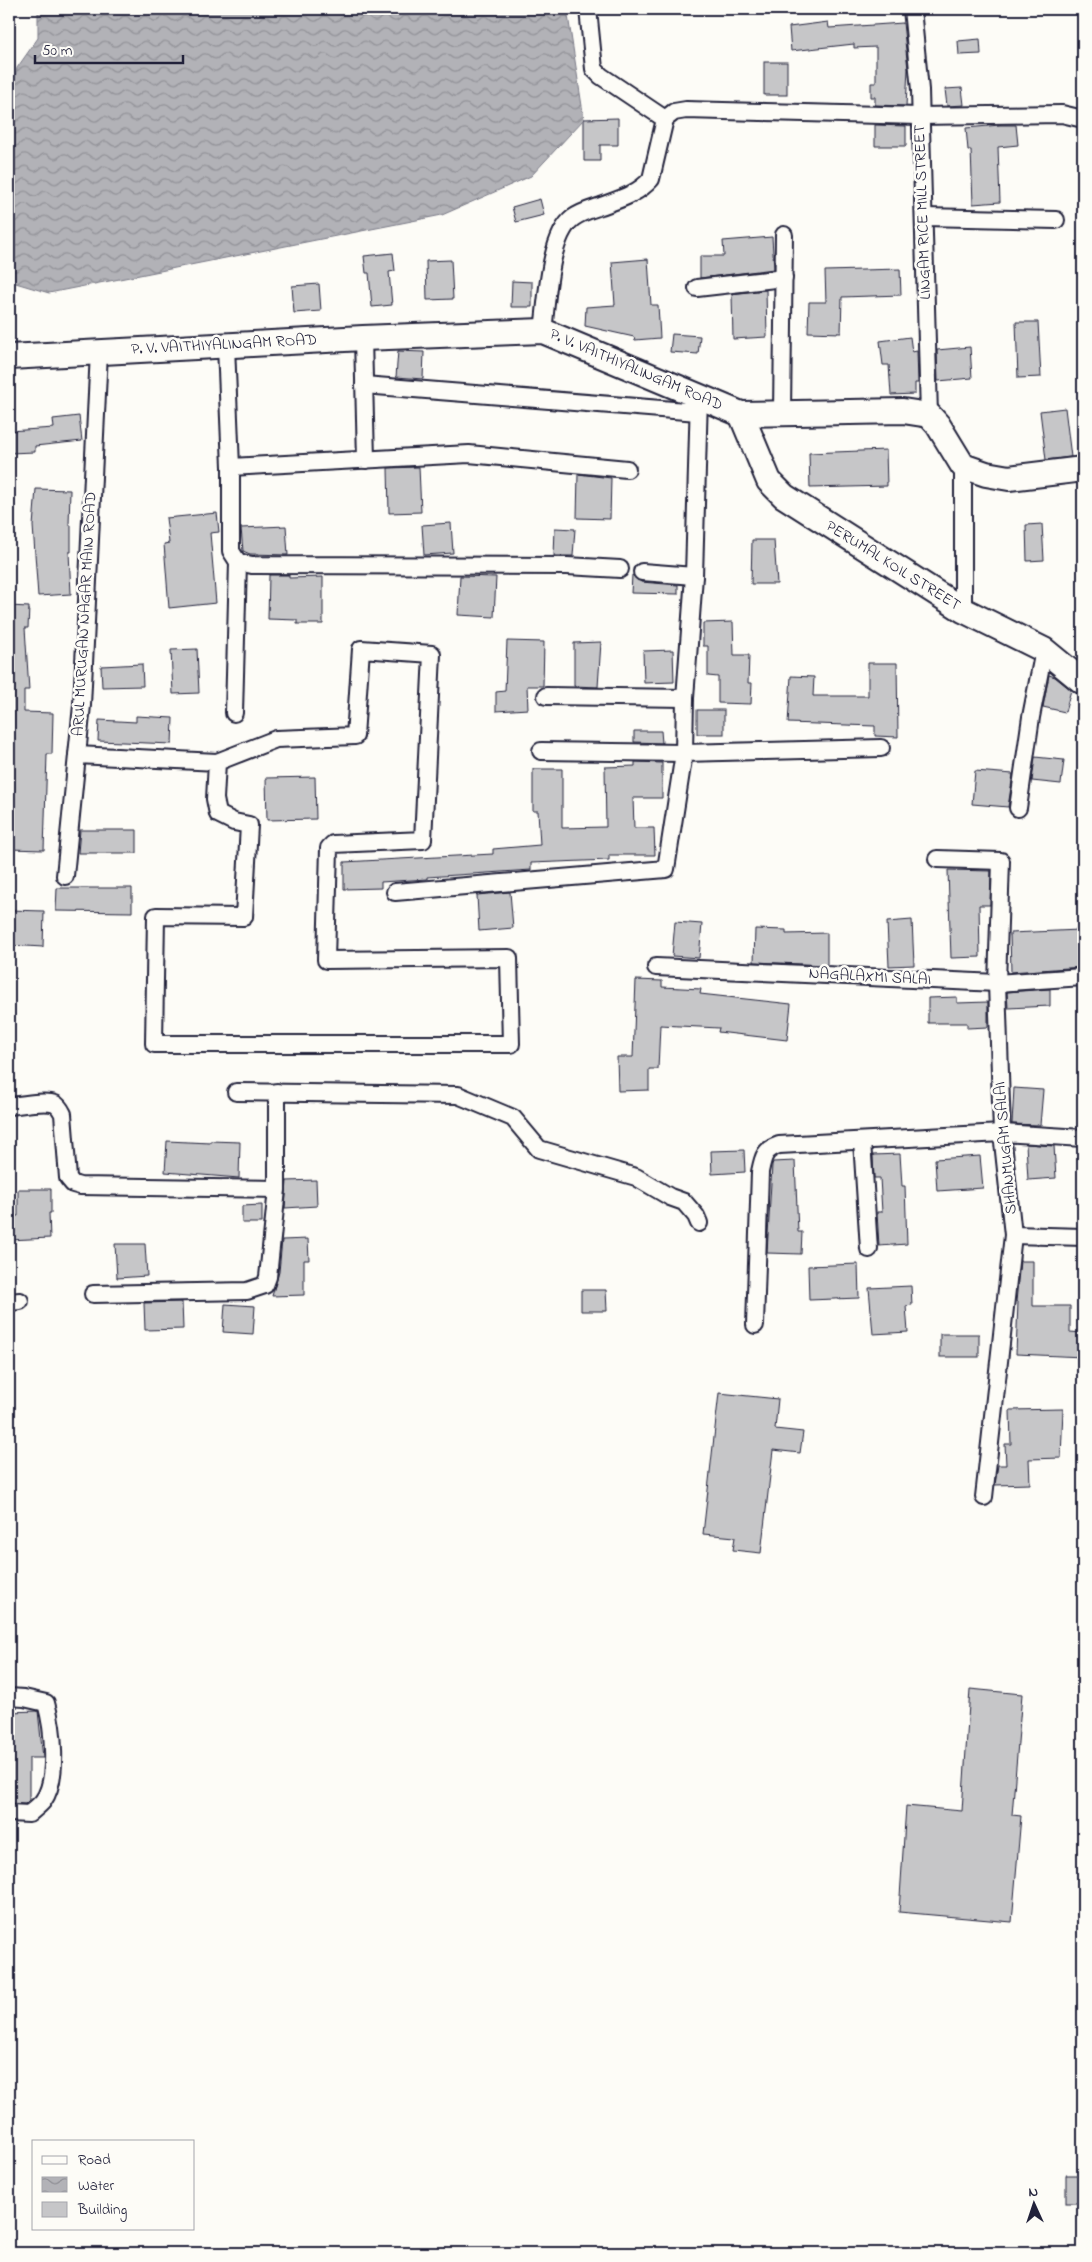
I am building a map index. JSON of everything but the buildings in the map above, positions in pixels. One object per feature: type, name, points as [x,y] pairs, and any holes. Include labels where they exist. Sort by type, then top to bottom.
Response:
[{"type":"street","points":[[588,9],[594,69],[601,76],[665,119]]},
{"type":"street","name":"LINGAM RICE MILL STREET","points":[[912,9],[920,90],[919,116],[924,217],[929,415]]},
{"type":"street","points":[[543,331],[556,244],[564,228],[574,218],[625,197],[645,186],[651,179],[665,119],[674,112],[686,110],[919,116],[1062,114],[1083,119]]},
{"type":"street","points":[[924,217],[1056,220]]},
{"type":"street","points":[[782,414],[784,235]]},
{"type":"street","points":[[697,288],[784,278]]},
{"type":"street","name":"P. V. VAITHIYALINGAM ROAD","points":[[9,357],[363,338],[543,331],[699,404],[741,414],[903,412],[929,415]]},
{"type":"street","points":[[363,338],[366,460]]},
{"type":"street","points":[[226,346],[231,467],[231,551],[238,562],[234,713]]},
{"type":"street","name":"ARUL MURUGAN NAGAR MAIN ROAD","points":[[65,876],[82,705],[99,352]]},
{"type":"street","points":[[364,385],[699,404],[694,576],[685,698],[684,753],[666,869],[395,892]]},
{"type":"street","name":"PERUMAL KOIL STREET","points":[[741,414],[769,481],[776,490],[963,610],[1044,650],[1083,682]]},
{"type":"street","points":[[929,415],[938,425],[963,466],[963,610]]},
{"type":"street","points":[[231,467],[469,454],[627,469]]},
{"type":"street","points":[[963,466],[986,474],[1009,478],[1083,469]]},
{"type":"street","points":[[238,562],[252,566],[567,566],[620,569]]},
{"type":"street","points":[[642,572],[694,576]]},
{"type":"street","points":[[77,756],[217,762],[276,739],[355,736],[361,649],[432,654],[423,840],[333,844],[329,848],[326,960],[509,958],[511,1044],[154,1044],[156,916],[244,917],[249,825],[234,822],[218,814],[215,799],[217,762]]},
{"type":"street","points":[[1018,808],[1031,717],[1044,650]]},
{"type":"street","points":[[546,696],[685,698]]},
{"type":"street","points":[[541,751],[684,753],[881,748]]},
{"type":"street","name":"SHANMUGAM SALAI","points":[[937,859],[1001,861],[997,982],[1002,1132],[1013,1235],[984,1497]]},
{"type":"street","name":"NAGALAXMI SALAI","points":[[656,967],[997,982],[1083,977]]},
{"type":"street","points":[[236,1092],[458,1095],[513,1118],[539,1149],[636,1177],[670,1197],[684,1202],[693,1212],[699,1223]]},
{"type":"street","points":[[93,1294],[247,1291],[265,1285],[268,1277],[277,1189],[276,1092]]},
{"type":"street","points":[[9,1106],[48,1103],[56,1104],[60,1108],[63,1114],[68,1178],[73,1184],[90,1187],[277,1189]]},
{"type":"street","points":[[755,1325],[760,1172],[763,1155],[769,1148],[779,1145],[1002,1132],[1083,1138]]},
{"type":"street","points":[[862,1141],[869,1249]]},
{"type":"street","points":[[1013,1235],[1083,1236]]},
{"type":"street","points":[[9,1697],[46,1703],[52,1723],[52,1780],[44,1800],[29,1814],[9,1813]]},
{"type":"water","points":[[38,9],[567,9],[584,119],[531,176],[442,215],[49,293],[9,281],[9,105],[17,68],[38,38]]}]
